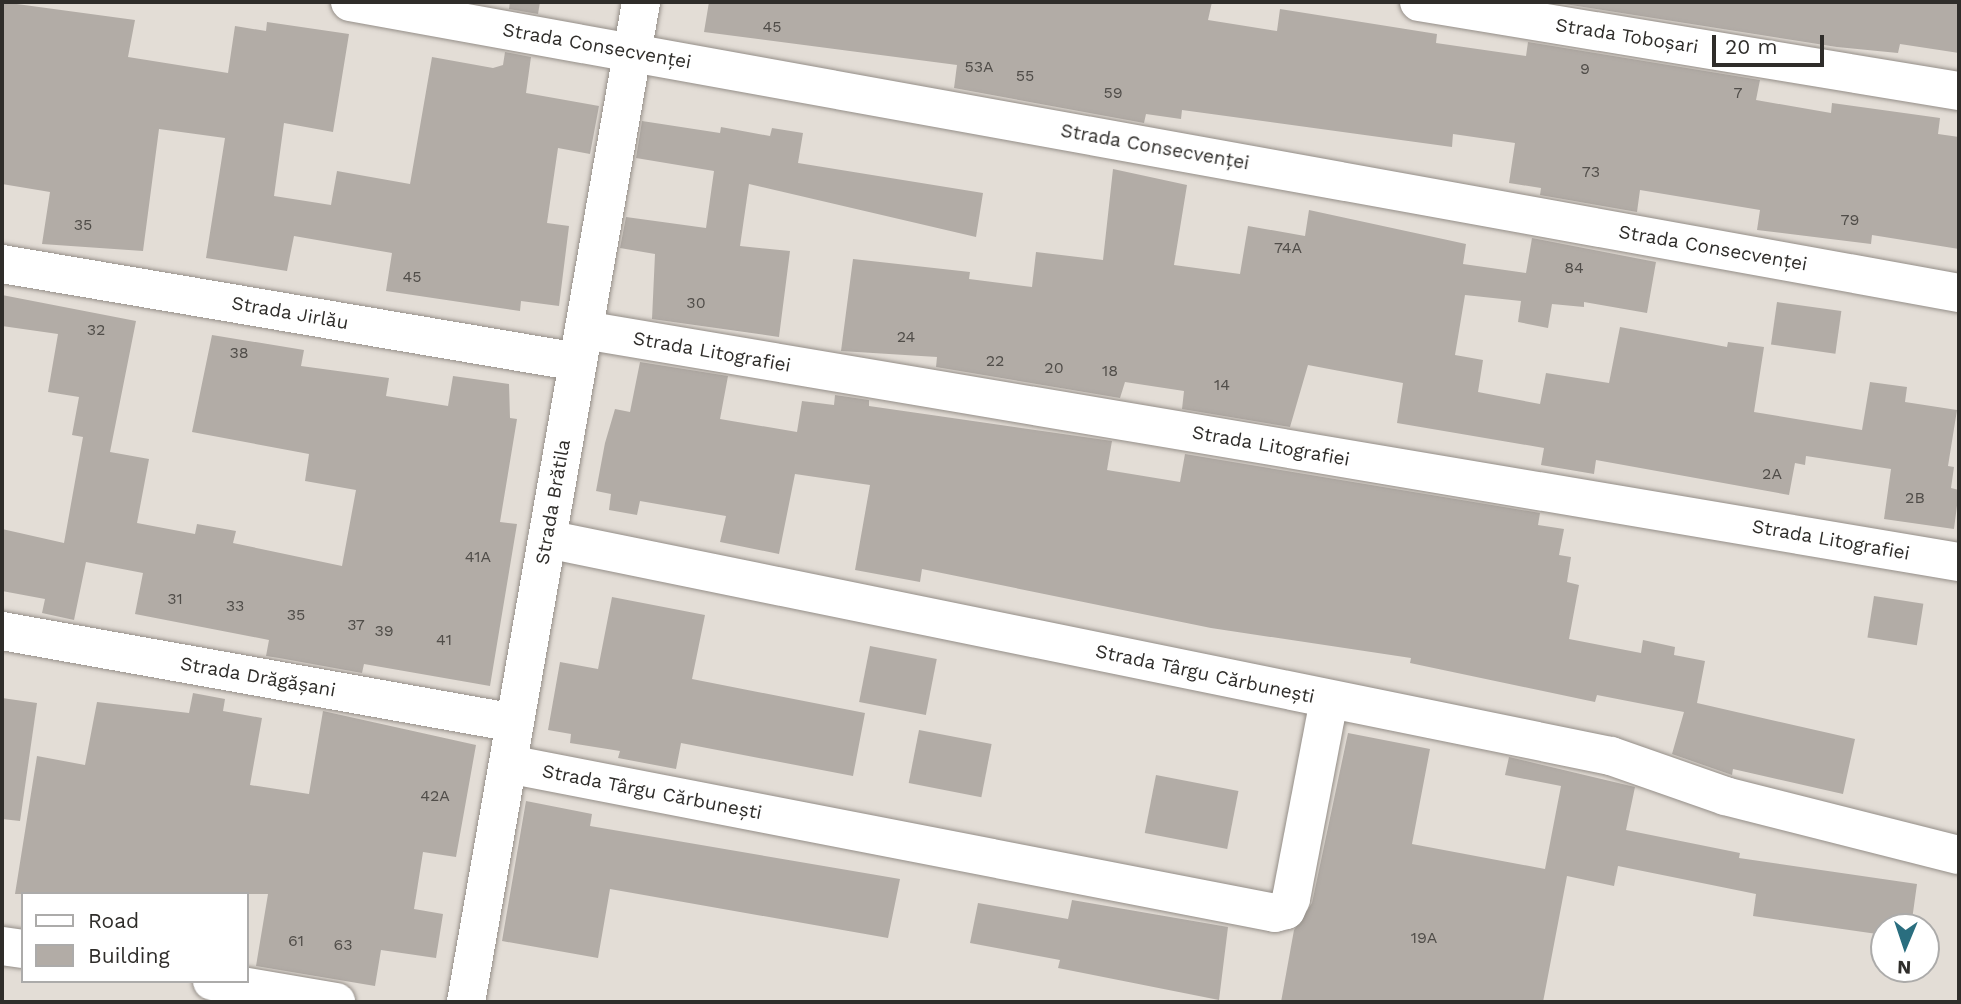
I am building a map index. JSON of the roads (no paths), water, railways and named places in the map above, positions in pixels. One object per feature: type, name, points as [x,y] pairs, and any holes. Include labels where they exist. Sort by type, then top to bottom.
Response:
[{"type":"street","name":"Strada Consecvenței","points":[[350,2],[1959,293]]},
{"type":"street","name":"Strada Brătila","points":[[466,1002],[641,2]]},
{"type":"street","name":"Strada Toboșari","points":[[1419,2],[1959,91]]},
{"type":"street","name":"Strada Jirlău","points":[[2,264],[581,346]]},
{"type":"street","name":"Strada Litografiei","points":[[581,346],[1959,562]]},
{"type":"street","name":"Strada Târgu Cărbunești","points":[[508,764],[1275,913],[1286,910],[1291,899],[1329,700],[547,539]]},
{"type":"street","name":"Strada Drăgășani","points":[[2,631],[515,723]]},
{"type":"street","points":[[1329,700],[1611,756],[1725,796],[1959,855]]},
{"type":"street","points":[[2,946],[21,949]]},
{"type":"street","points":[[224,983],[336,1002]]}]
